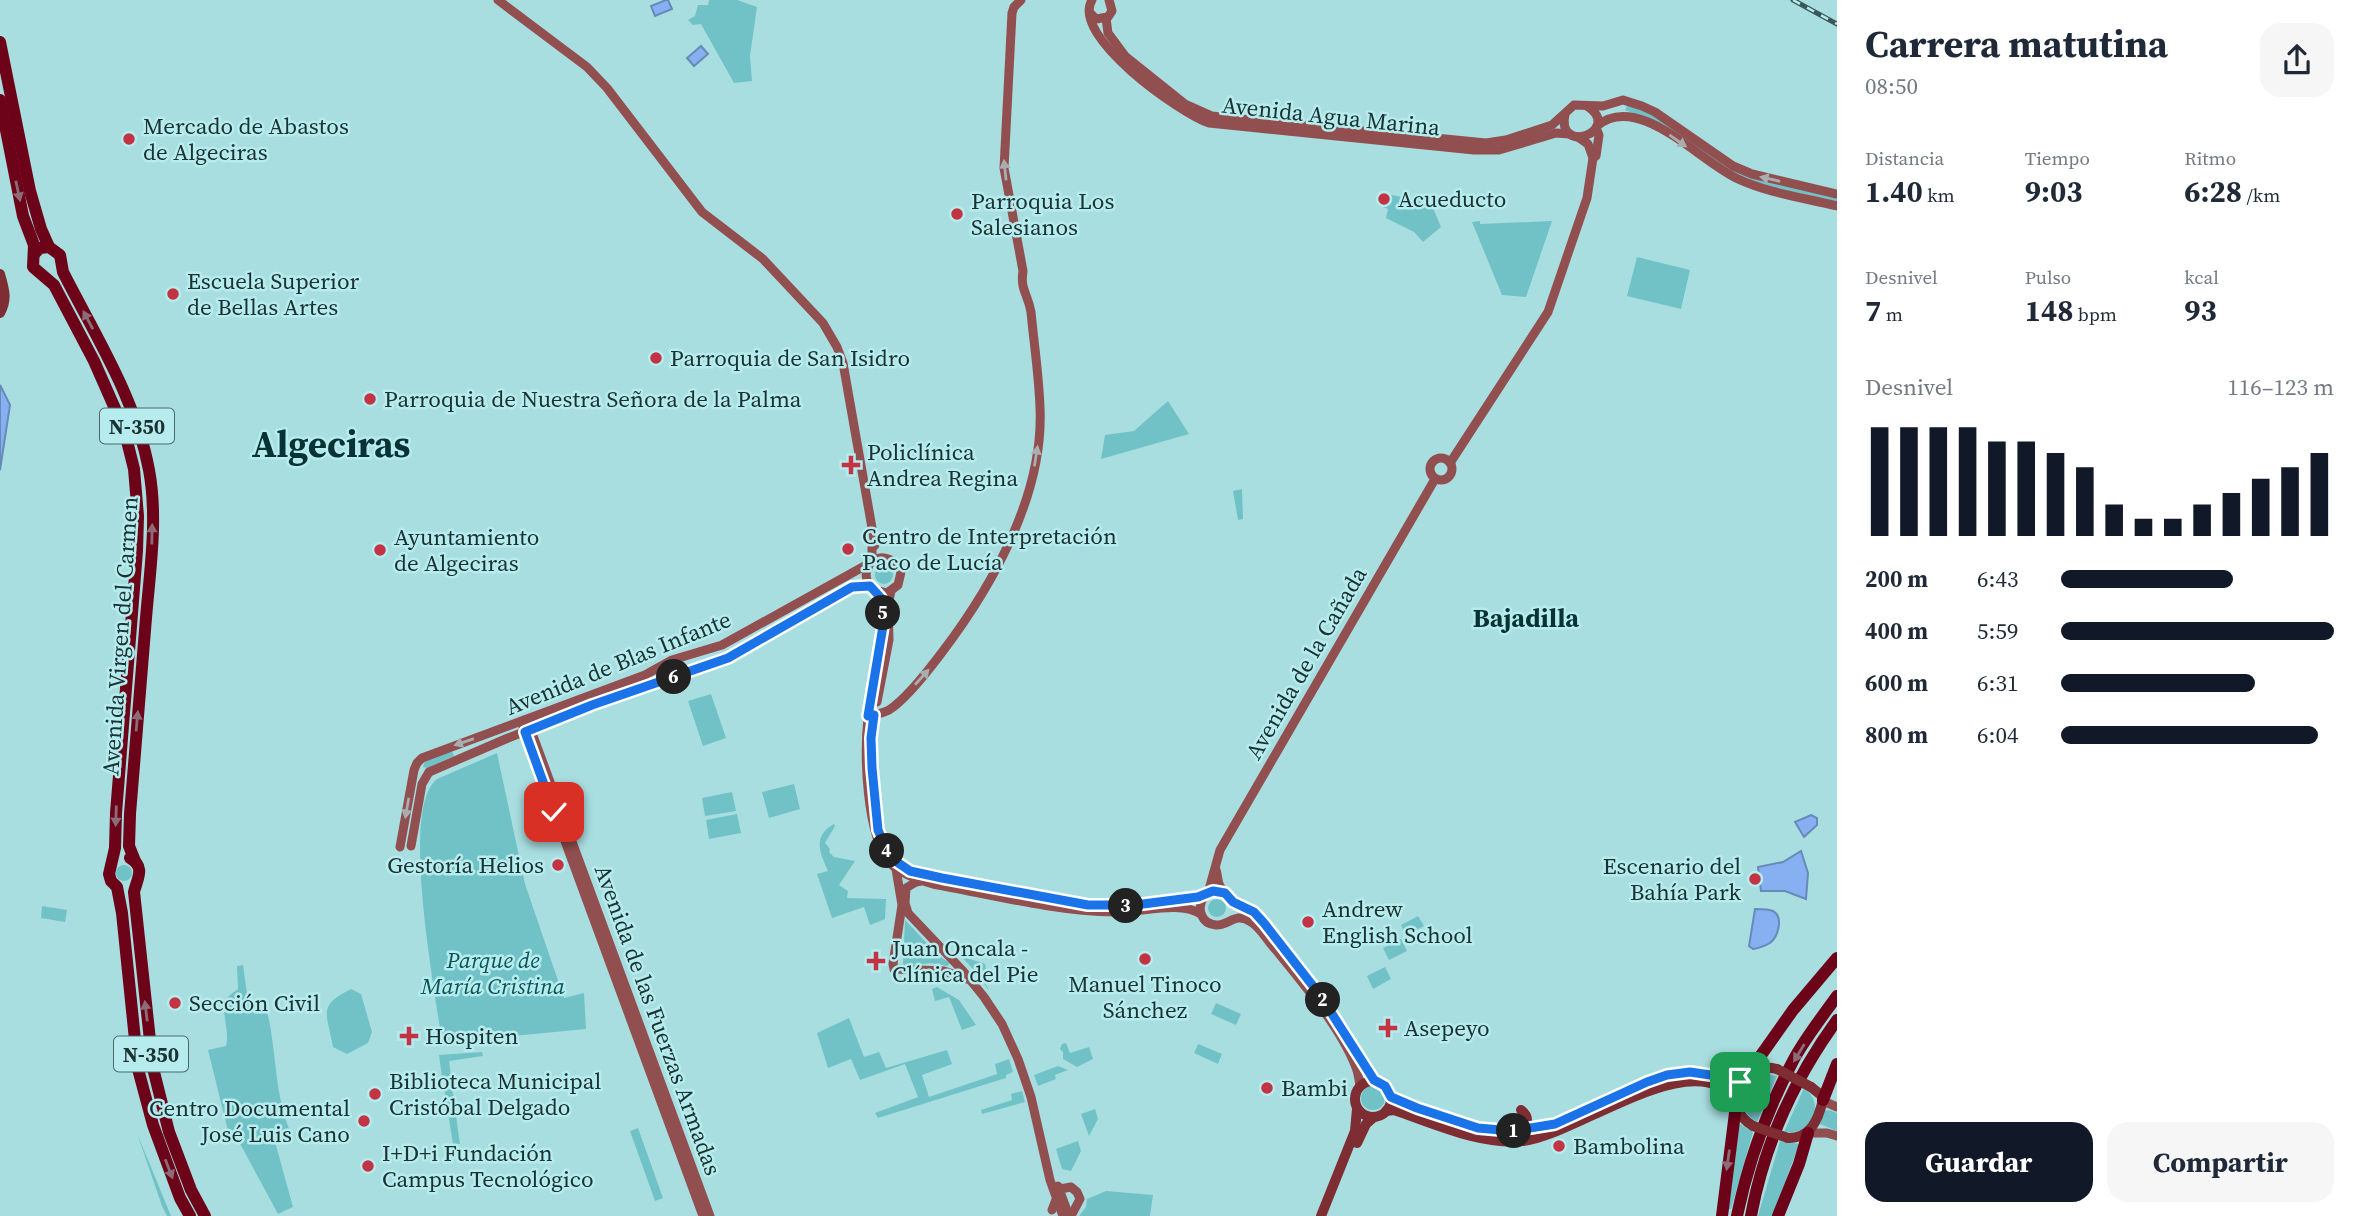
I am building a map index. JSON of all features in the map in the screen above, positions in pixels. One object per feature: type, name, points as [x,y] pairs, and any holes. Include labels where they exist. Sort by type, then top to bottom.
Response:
[{"type":"highway","name":"N-350","points":[[0,41],[23,216],[34,245],[33,267],[43,275]]},
{"type":"highway","name":"N-350","points":[[6,97],[41,229],[49,247],[57,251],[61,264]]},
{"type":"highway","points":[[34,254],[40,248],[49,247]]},
{"type":"highway","points":[[43,275],[56,272],[61,264]]},
{"type":"highway","name":"Avenida Virgen del Carmen","points":[[61,264],[122,384],[149,470],[152,503],[151,552],[130,814],[129,846],[135,861]]},
{"type":"highway","name":"Avenida Virgen del Carmen","points":[[43,275],[51,281],[59,294],[111,395],[124,429],[134,469],[138,516],[137,551],[113,862]]},
{"type":"highway","points":[[113,862],[123,857],[135,861]]},
{"type":"highway","name":"N-350","points":[[135,861],[140,872],[134,892],[153,1068],[169,1132],[180,1163],[205,1216]]},
{"type":"highway","name":"N-350","points":[[113,862],[109,878],[117,887],[140,1079],[160,1145],[180,1198],[190,1216]]},
{"type":"highway","points":[[117,887],[125,888],[136,883]]},
{"type":"highway","points":[[1746,1075],[1793,1010],[1837,958]]},
{"type":"highway","points":[[1737,1216],[1752,1157],[1775,1098],[1795,1058],[1837,996]]},
{"type":"highway","points":[[1751,1216],[1766,1159],[1791,1096],[1837,1020]]},
{"type":"highway","points":[[1823,1100],[1837,1064]]},
{"type":"highway","points":[[1722,1216],[1736,1103]]},
{"type":"highway","points":[[1778,1216],[1809,1133]]},
{"type":"main road","points":[[498,0],[587,67],[607,88],[702,212],[763,259],[825,327],[843,363],[875,545],[885,557],[897,564],[901,572],[901,581],[891,591],[882,593],[872,588]]},
{"type":"main road","points":[[871,716],[889,710],[914,685],[965,622],[993,576],[1019,519],[1032,476],[1041,409],[1031,312],[1029,299],[1021,285],[1023,271],[1004,157],[1012,13],[1021,0]]},
{"type":"main road","name":"Avenida Agua Marina","points":[[1081,0],[1091,8],[1096,31],[1120,61],[1181,110],[1209,123],[1474,150],[1499,150],[1556,133],[1574,136]]},
{"type":"main road","points":[[1091,8],[1096,19],[1106,18],[1112,11],[1109,0]]},
{"type":"main road","name":"Avenida Agua Marina","points":[[1106,18],[1108,33],[1125,56],[1185,104],[1212,116],[1486,143],[1506,140],[1552,125],[1565,114]]},
{"type":"main road","points":[[1593,158],[1588,144],[1565,127],[1565,114],[1574,105],[1603,106],[1623,100],[1655,112],[1733,166],[1752,174],[1837,194]]},
{"type":"main road","points":[[1450,463],[1548,312],[1587,198],[1593,158],[1596,156],[1596,115],[1587,106]]},
{"type":"main road","points":[[1574,136],[1591,134],[1609,117],[1639,117],[1735,178],[1837,206]]},
{"type":"main road","points":[[0,274],[5,303],[0,313]]},
{"type":"main road","points":[[1441,458],[1450,463],[1452,469],[1445,480],[1436,479],[1430,470],[1432,463],[1441,458]]},
{"type":"main road","name":"Avenida de la Cañada","points":[[1206,894],[1216,870],[1220,850],[1436,479]]},
{"type":"main road","points":[[875,545],[872,562],[866,573],[872,588],[881,598],[883,626],[871,716],[868,763],[873,825],[883,853],[896,869],[921,881],[1083,910],[1130,912],[1185,907],[1214,925],[1220,925],[1230,919],[1233,902]]},
{"type":"main road","points":[[872,562],[885,557]]},
{"type":"main road","name":"Avenida de Blas Infante","points":[[411,846],[418,801],[426,775],[526,726],[645,675],[672,660],[722,645],[872,562]]},
{"type":"main road","name":"Avenida de Blas Infante","points":[[400,847],[414,770],[422,758],[717,663],[852,587],[872,588]]},
{"type":"main road","points":[[891,591],[888,605],[889,640],[871,716],[871,738],[878,830],[894,860],[910,871],[1088,905],[1135,905],[1217,891],[1225,893]]},
{"type":"main road","name":"Avenida de las Fuerzas Armadas","points":[[526,726],[703,1216]]},
{"type":"main road","name":"Avenida de las Fuerzas Armadas","points":[[526,726],[710,1216]]},
{"type":"main road","points":[[896,869],[901,891],[894,969],[944,971],[968,980]]},
{"type":"main road","points":[[1216,870],[1219,884],[1225,893],[1233,902],[1254,912],[1320,995],[1374,1080],[1385,1086],[1391,1097],[1417,1108],[1500,1136],[1525,1141],[1667,1075],[1690,1072],[1731,1078],[1765,1068],[1777,1069],[1811,1087],[1823,1100],[1837,1107]]},
{"type":"main road","points":[[921,881],[906,888],[905,903],[911,918],[951,958],[984,997],[1002,1024],[1031,1097],[1051,1177],[1065,1213],[1079,1203],[1077,1192],[1071,1187],[1058,1193]]},
{"type":"main road","points":[[1200,914],[1200,903],[1206,894]]},
{"type":"main road","points":[[899,918],[911,918]]},
{"type":"main road","points":[[1230,919],[1246,919],[1253,923],[1295,974],[1351,1057],[1360,1086]]},
{"type":"main road","points":[[944,971],[951,967],[951,958]]},
{"type":"main road","points":[[1746,1075],[1736,1091],[1736,1103],[1740,1116],[1753,1126],[1788,1138],[1818,1132],[1837,1136]]},
{"type":"main road","points":[[1321,1216],[1355,1131],[1357,1109],[1354,1097],[1360,1086],[1374,1080]]},
{"type":"main road","points":[[1328,1216],[1366,1124],[1386,1111],[1394,1110],[1475,1136],[1500,1136],[1524,1130],[1548,1130],[1669,1084],[1689,1081],[1704,1082],[1726,1090],[1736,1103]]},
{"type":"main road","points":[[1386,1111],[1391,1097]]},
{"type":"main road","points":[[1809,1133],[1823,1100]]},
{"type":"main road","points":[[1357,1109],[1374,1117]]},
{"type":"main road","points":[[1522,1115],[1548,1130]]},
{"type":"main road","points":[[1500,1136],[1522,1115]]},
{"type":"main road","points":[[1522,1115],[1526,1126],[1524,1130]]},
{"type":"green space","points":[[709,0],[737,0],[757,7],[750,56],[752,81],[734,83],[701,24],[693,25],[688,20],[695,16],[698,5],[708,5]]},
{"type":"green space","points":[[1628,104],[1661,118],[1729,167],[1837,197],[1837,203],[1740,178],[1644,118],[1625,110]]},
{"type":"green space","points":[[1387,194],[1431,203],[1441,227],[1423,242],[1414,232],[1386,218],[1388,209],[1383,207]]},
{"type":"green space","points":[[1480,221],[1480,224],[1552,221],[1526,297],[1502,295],[1472,222]]},
{"type":"green space","points":[[1637,257],[1690,270],[1681,309],[1627,296]]},
{"type":"green space","points":[[1168,401],[1189,434],[1101,459],[1105,435],[1134,431]]},
{"type":"green space","points":[[1242,489],[1243,519],[1238,520],[1233,491]]},
{"type":"green space","points":[[880,566],[888,566],[893,575],[891,582],[880,584],[875,579],[875,571]]},
{"type":"green space","points":[[711,694],[726,738],[703,746],[688,701]]},
{"type":"green space","points":[[452,751],[454,756],[427,768],[423,767],[425,760]]},
{"type":"green space","name":"Parque de María Cristina","points":[[497,753],[525,884],[564,998],[584,993],[586,1029],[442,1043],[428,946],[420,862],[421,826],[426,797],[437,779]]},
{"type":"green space","points":[[794,784],[800,809],[769,818],[762,792]]},
{"type":"green space","points":[[732,792],[736,811],[705,816],[702,798]]},
{"type":"green space","points":[[737,814],[741,833],[709,839],[706,820]]},
{"type":"green space","points":[[834,824],[825,843],[830,849],[829,852],[834,857],[855,861],[839,885],[848,891],[847,898],[886,899],[885,919],[870,925],[864,907],[832,918],[817,874],[828,871],[820,839]]},
{"type":"green space","points":[[121,865],[127,865],[132,873],[130,879],[121,881],[116,876],[116,870]]},
{"type":"green space","points":[[1213,899],[1221,899],[1226,908],[1224,915],[1213,917],[1208,912],[1208,904]]},
{"type":"green space","points":[[42,906],[67,910],[65,922],[41,918]]},
{"type":"green space","points":[[1418,916],[1424,926],[1406,935],[1401,925]]},
{"type":"green space","points":[[905,920],[939,956],[950,963],[947,966],[931,963],[906,966],[903,964]]},
{"type":"green space","points":[[1401,939],[1407,951],[1389,960],[1383,948]]},
{"type":"green space","points":[[961,956],[985,964],[987,974],[983,977],[989,991],[980,977]]},
{"type":"green space","points":[[243,965],[248,1001],[263,998],[268,1014],[281,1100],[291,1133],[274,1138],[293,1207],[278,1214],[237,1138],[230,1139],[208,1050],[226,1046],[224,1005],[228,997],[238,989],[237,966]]},
{"type":"green space","points":[[1385,967],[1391,979],[1373,989],[1367,976]]},
{"type":"green space","points":[[937,987],[959,1000],[976,1025],[962,1030],[949,997],[935,1001],[932,989]]},
{"type":"green space","points":[[351,989],[361,994],[372,1032],[368,1043],[347,1054],[333,1047],[327,1012],[333,1000]]},
{"type":"green space","points":[[1216,1003],[1241,1014],[1236,1025],[1211,1014]]},
{"type":"green space","points":[[849,1018],[864,1057],[879,1052],[886,1068],[947,1050],[952,1064],[922,1075],[929,1097],[997,1074],[995,1064],[1009,1059],[1013,1072],[1006,1075],[1006,1078],[878,1118],[875,1113],[918,1097],[905,1064],[860,1080],[851,1059],[828,1068],[817,1033]]},
{"type":"green space","points":[[1066,1043],[1070,1053],[1089,1047],[1093,1059],[1077,1067],[1063,1059],[1060,1049],[1062,1044]]},
{"type":"green space","points":[[1198,1044],[1222,1054],[1218,1064],[1194,1053]]},
{"type":"green space","points":[[482,1052],[483,1056],[449,1061],[451,1076],[442,1077],[439,1055]]},
{"type":"green space","points":[[1058,1066],[1068,1070],[1055,1075],[1056,1079],[1038,1086],[1034,1075]]},
{"type":"green space","points":[[1759,1073],[1777,1076],[1757,1122],[1744,1110],[1741,1097],[1746,1084]]},
{"type":"green space","points":[[1373,1086],[1382,1089],[1385,1098],[1382,1107],[1373,1110],[1364,1107],[1361,1098],[1364,1089]]},
{"type":"green space","points":[[452,1087],[460,1144],[453,1144],[444,1088]]},
{"type":"green space","points":[[1804,1088],[1814,1103],[1813,1118],[1802,1129],[1784,1132]]},
{"type":"green space","points":[[1022,1091],[1025,1102],[982,1114],[981,1110],[1012,1100],[1011,1094]]},
{"type":"green space","points":[[1095,1109],[1098,1119],[1089,1136],[1081,1114]]},
{"type":"green space","points":[[1824,1111],[1837,1113],[1837,1131],[1820,1124]]},
{"type":"green space","points":[[1738,1123],[1753,1132],[1731,1209],[1726,1209]]},
{"type":"green space","points":[[638,1128],[663,1198],[655,1201],[630,1131]]},
{"type":"green space","points":[[137,1133],[171,1216],[167,1216],[162,1206]]},
{"type":"green space","points":[[1078,1141],[1081,1151],[1071,1171],[1062,1169],[1056,1149]]},
{"type":"green space","points":[[1780,1141],[1799,1144],[1773,1216],[1758,1216]]},
{"type":"green space","points":[[1106,1191],[1153,1195],[1150,1216],[1079,1216],[1086,1207],[1087,1199]]},
{"type":"shaded area","points":[[666,0],[672,9],[655,16],[651,6]]},
{"type":"shaded area","points":[[701,46],[708,54],[694,66],[687,58]]},
{"type":"shaded area","points":[[0,385],[10,405],[0,470]]},
{"type":"shaded area","points":[[1811,815],[1817,818],[1817,825],[1804,837],[1795,822]]},
{"type":"shaded area","points":[[1801,851],[1808,873],[1806,899],[1785,891],[1761,891],[1758,867],[1783,862]]},
{"type":"shaded area","points":[[1755,909],[1773,911],[1779,922],[1773,940],[1753,949],[1749,946]]},
{"type":"railway","points":[[1793,0],[1837,24]]},
{"type":"place","name":"Mercado de Abastos de Algeciras","points":[[129,139]]},
{"type":"place","name":"Acueducto","points":[[1384,199]]},
{"type":"place","name":"Parroquia Los Salesianos","points":[[957,214]]},
{"type":"place","name":"Escuela Superior de Bellas Artes","points":[[173,294]]},
{"type":"place","name":"Parroquia de San Isidro","points":[[656,358]]},
{"type":"place","name":"Parroquia de Nuestra Señora de la Palma","points":[[370,399]]},
{"type":"place","name":"Policlínica Andrea Regina","points":[[851,465]]},
{"type":"place","name":"Centro de Interpretación Paco de Lucía","points":[[848,549]]},
{"type":"place","name":"Ayuntamiento de Algeciras","points":[[380,550]]},
{"type":"place","name":"Gestoría Helios","points":[[558,865]]},
{"type":"place","name":"Escenario del Bahía Park","points":[[1755,879]]},
{"type":"place","name":"Andrew English School","points":[[1308,922]]},
{"type":"place","name":"Manuel Tinoco Sánchez","points":[[1145,959]]},
{"type":"place","name":"Juan Oncala - Clínica del Pie","points":[[876,961]]},
{"type":"place","name":"Sección Civil","points":[[175,1003]]},
{"type":"place","name":"Asepeyo","points":[[1388,1028]]},
{"type":"place","name":"Hospiten","points":[[409,1036]]},
{"type":"place","name":"Bambi","points":[[1267,1088]]},
{"type":"place","name":"Biblioteca Municipal Cristóbal Delgado","points":[[375,1094]]},
{"type":"place","name":"Centro Documental José Luis Cano","points":[[364,1121]]},
{"type":"place","name":"Bambolina","points":[[1559,1146]]},
{"type":"place","name":"I+D+i Fundación Campus Tecnológico","points":[[368,1166]]},
{"type":"district","name":"Algeciras","points":[[331,444]]},
{"type":"district","name":"Bajadilla","points":[[1526,618]]},
{"type":"route","points":[[554,812],[525,732],[642,687],[717,663],[852,587],[870,586],[881,598],[883,626],[881,651],[868,716],[874,715],[871,738],[874,802],[878,830],[887,851],[894,860],[910,871],[1088,905],[1160,903],[1198,897],[1213,891],[1225,893],[1233,902],[1254,912],[1264,923],[1320,995],[1374,1080],[1385,1086],[1391,1097],[1478,1128],[1512,1131],[1555,1124],[1647,1082],[1677,1073],[1703,1072],[1731,1078],[1745,1076],[1740,1082]]}]
